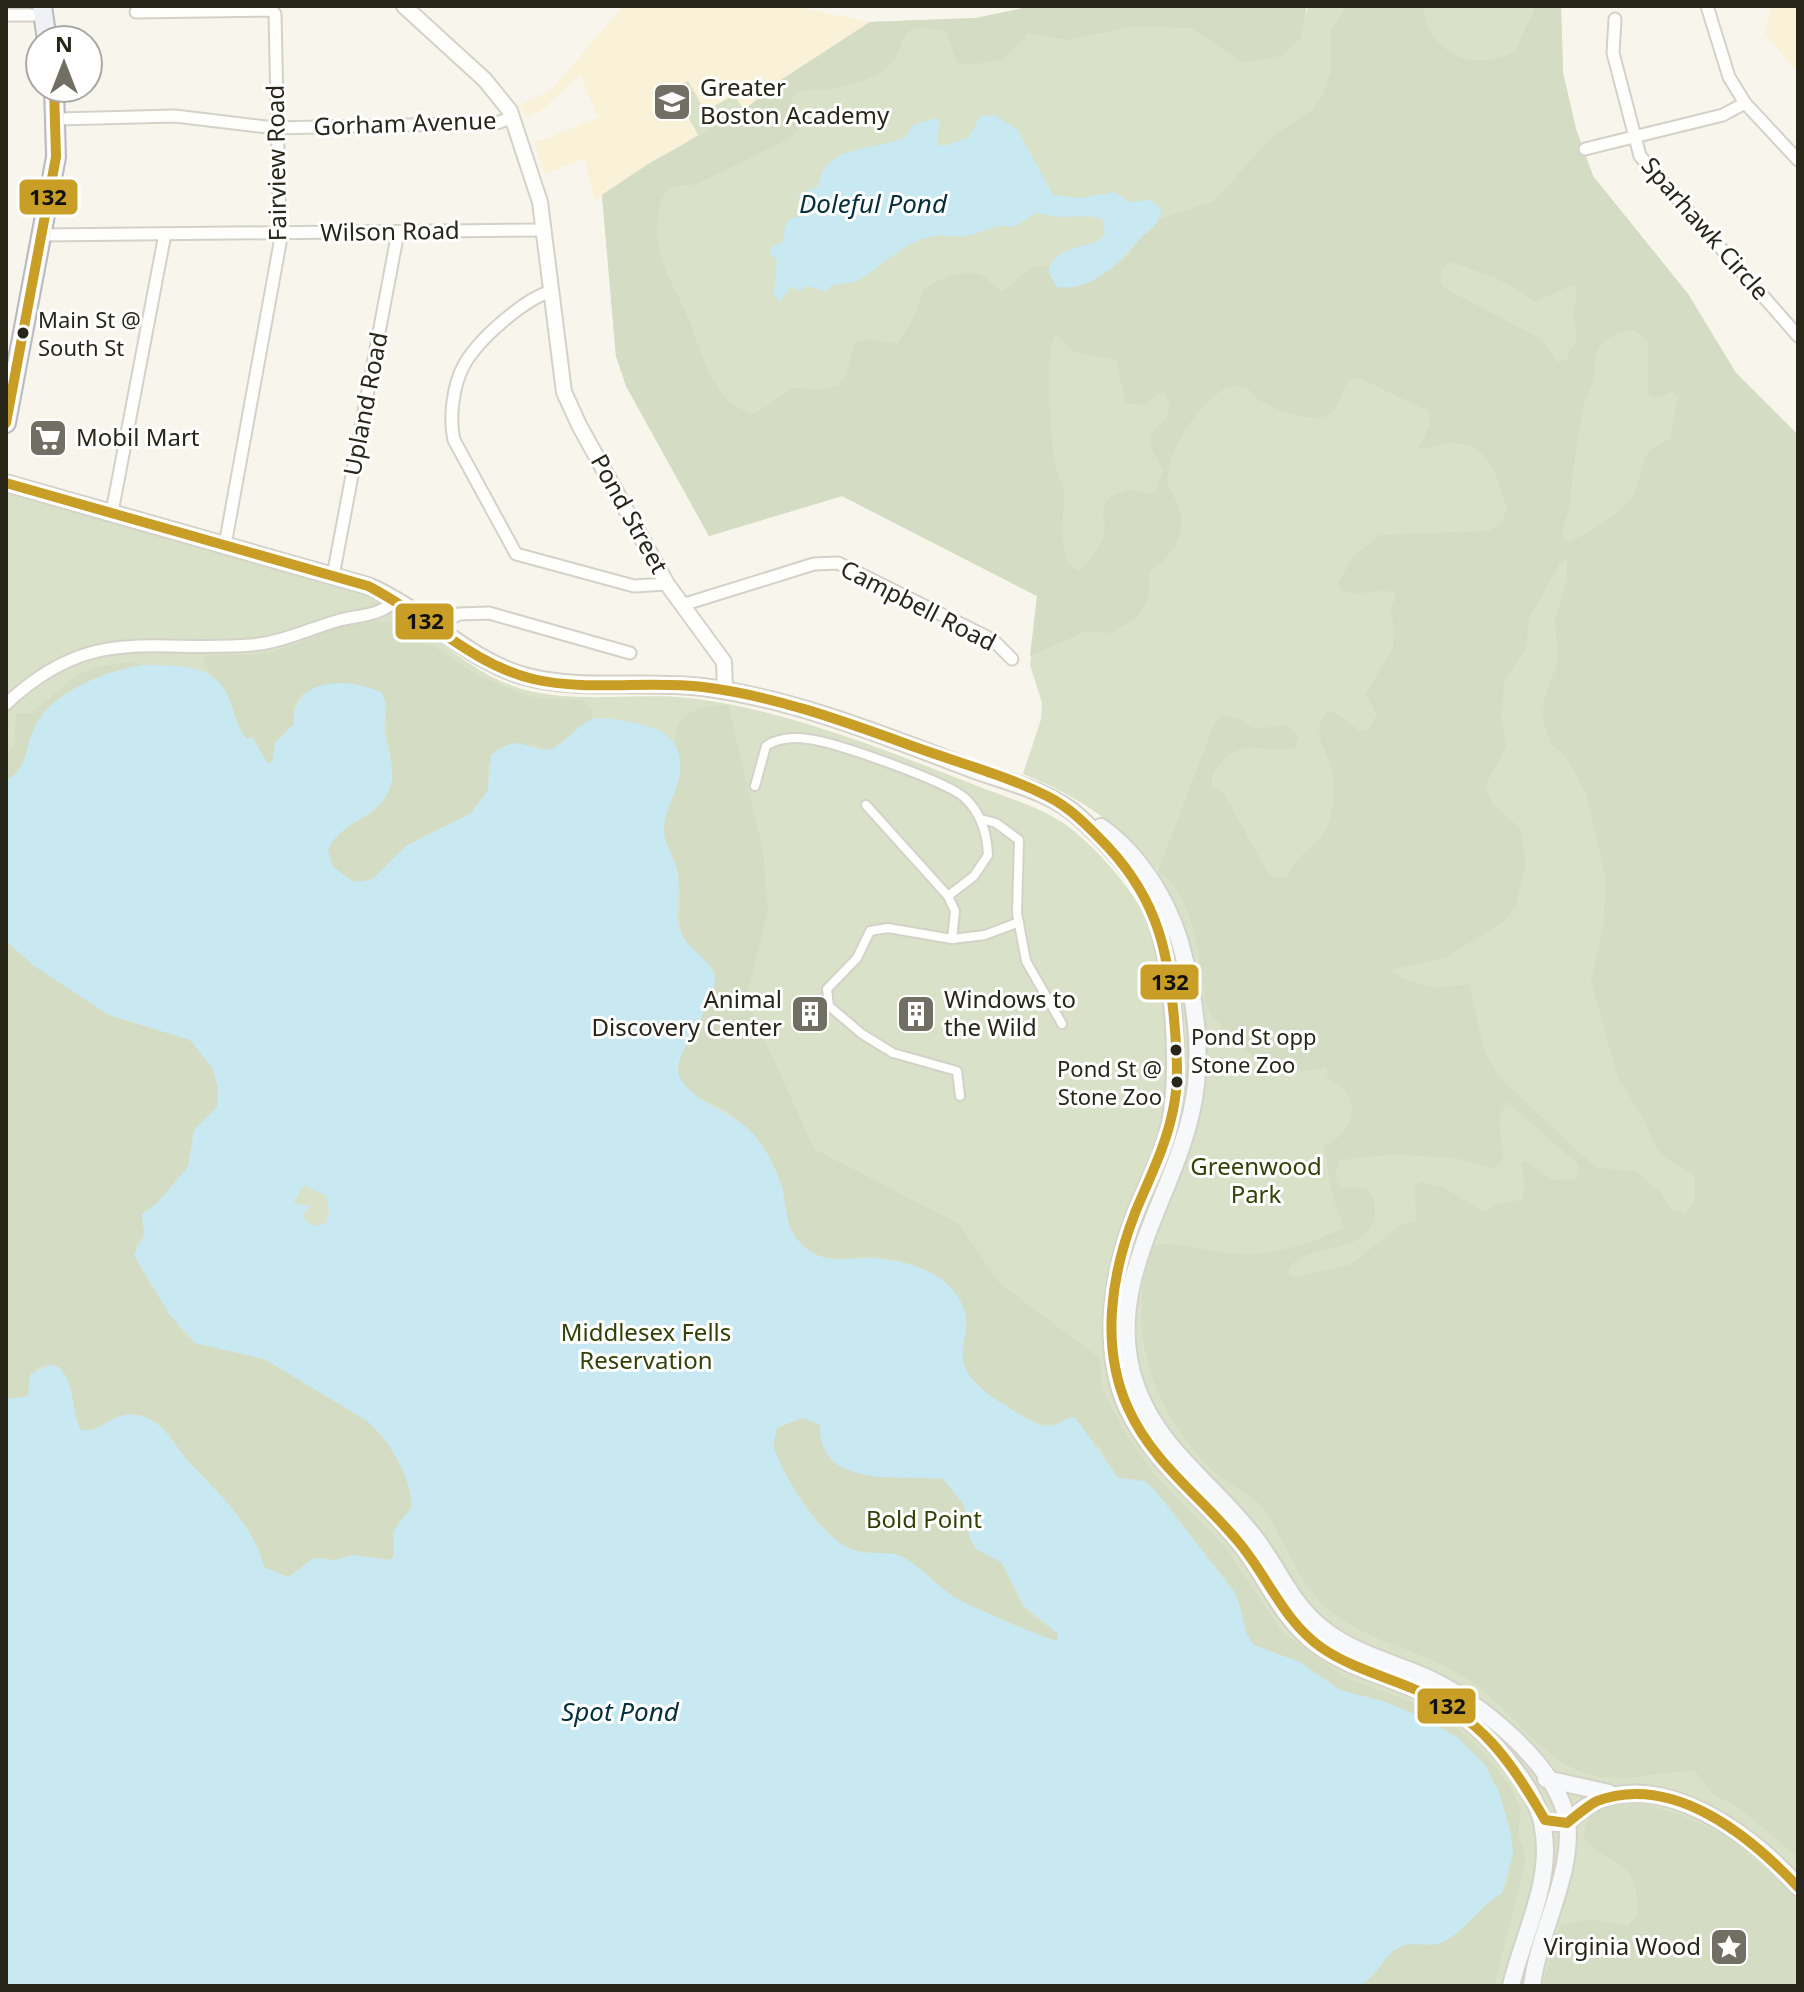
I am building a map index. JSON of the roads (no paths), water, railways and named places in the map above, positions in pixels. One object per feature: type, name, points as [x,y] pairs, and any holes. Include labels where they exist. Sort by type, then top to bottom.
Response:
[{"type":"main road","points":[[6,423],[56,157],[56,104]]},
{"type":"main road","points":[[6,483],[333,576],[396,599],[489,662],[533,678],[571,683],[665,684],[725,690],[859,727],[1039,793],[1114,837],[1165,904],[1182,945],[1197,1018],[1198,1069],[1191,1112],[1178,1156],[1148,1225],[1133,1278],[1130,1360],[1147,1412],[1180,1459],[1252,1533],[1291,1596],[1313,1621],[1359,1650],[1460,1695],[1491,1718],[1549,1778],[1567,1823],[1565,1858],[1538,1947],[1532,1986]]},
{"type":"main road","points":[[1075,813],[1134,876],[1154,911],[1163,946],[1176,1056],[1176,1095],[1167,1137],[1132,1221],[1117,1283],[1113,1348],[1119,1384],[1128,1408],[1169,1470],[1242,1546],[1280,1608],[1301,1631],[1349,1663],[1422,1692],[1465,1717],[1492,1742],[1531,1793],[1541,1817],[1545,1842],[1543,1874],[1511,1986]]},
{"type":"main road","points":[[1531,1793],[1549,1778]]},
{"type":"main road","points":[[1549,1778],[1614,1794],[1649,1795],[1719,1820],[1763,1849],[1798,1887]]},
{"type":"main road","points":[[1541,1817],[1550,1823],[1567,1823],[1592,1801],[1614,1794]]},
{"type":"street","name":"Pond Street","points":[[404,6],[490,84],[513,117],[535,181],[545,230],[558,365],[569,405],[667,584],[724,662],[725,690]]},
{"type":"street","points":[[1707,6],[1724,67],[1745,103],[1798,160]]},
{"type":"street","points":[[6,15],[43,11]]},
{"type":"street","name":"Fairview Road","points":[[136,12],[274,11],[280,233],[225,545]]},
{"type":"street","name":"Sparhawk Circle","points":[[1615,19],[1613,53],[1640,156],[1798,336]]},
{"type":"street","points":[[1585,149],[1723,115],[1745,103]]},
{"type":"street","name":"Gorham Avenue","points":[[58,119],[171,116],[278,128],[497,123],[513,117]]},
{"type":"street","name":"Wilson Road","points":[[42,235],[545,230]]},
{"type":"street","name":"Upland Road","points":[[333,576],[398,232]]},
{"type":"street","points":[[112,512],[165,234]]},
{"type":"street","points":[[551,291],[519,305],[464,365],[452,420],[454,440],[516,554],[634,586],[667,584]]},
{"type":"street","name":"Campbell Road","points":[[682,605],[814,564],[838,563],[993,640],[1012,659]]},
{"type":"street","points":[[6,704],[47,671],[91,652],[140,644],[228,646],[273,642],[329,623],[381,612],[396,599]]},
{"type":"street","points":[[436,626],[459,614],[489,613],[630,653]]},
{"type":"street","points":[[755,786],[766,746],[782,739],[808,739],[947,787],[965,798],[981,819],[988,850],[985,863],[948,896]]},
{"type":"street","points":[[866,805],[948,896],[955,911],[952,939]]},
{"type":"street","points":[[981,819],[996,823],[1019,840],[1019,922],[1029,971],[1062,1024]]},
{"type":"street","points":[[960,1096],[957,1071],[907,1060],[875,1044],[829,1006],[827,989],[857,958],[870,931],[888,928],[952,939],[985,935],[1019,922]]},
{"type":"water","name":"Doleful Pond","points":[[994,115],[1017,129],[1053,195],[1080,198],[1115,192],[1129,202],[1151,200],[1161,209],[1153,228],[1112,268],[1080,285],[1057,287],[1048,272],[1062,253],[1101,239],[1105,234],[1103,220],[1086,216],[1054,217],[1038,212],[1014,227],[995,227],[972,235],[924,238],[904,248],[856,282],[830,286],[828,292],[808,286],[799,291],[792,286],[779,302],[774,295],[777,260],[770,253],[771,247],[783,242],[785,226],[790,218],[806,216],[806,206],[797,196],[818,186],[831,162],[841,155],[905,137],[912,126],[935,118],[940,120],[937,145],[947,145],[969,137],[980,116]]},
{"type":"water","name":"Spot Pond","points":[[143,665],[179,666],[212,676],[227,694],[243,734],[247,739],[252,737],[268,764],[272,761],[275,743],[294,724],[302,697],[312,689],[338,683],[381,692],[386,707],[384,728],[392,772],[389,791],[374,809],[343,831],[328,850],[333,867],[354,882],[371,880],[406,846],[470,814],[488,790],[491,755],[501,748],[517,743],[552,749],[585,723],[597,718],[642,724],[670,738],[680,757],[680,770],[665,820],[664,834],[678,873],[678,922],[685,940],[710,966],[715,980],[708,1005],[680,1058],[680,1078],[697,1096],[739,1122],[759,1141],[779,1178],[791,1230],[811,1252],[833,1259],[892,1260],[926,1270],[946,1282],[963,1307],[966,1321],[963,1360],[968,1373],[981,1388],[1036,1423],[1052,1426],[1075,1417],[1118,1478],[1145,1481],[1154,1489],[1236,1594],[1247,1635],[1254,1645],[1300,1662],[1340,1690],[1383,1701],[1428,1720],[1458,1738],[1485,1765],[1499,1792],[1511,1834],[1513,1854],[1502,1893],[1445,1941],[1398,1948],[1369,1979],[1358,1986],[6,1986],[8,1399],[28,1396],[30,1374],[52,1364],[60,1368],[69,1383],[81,1430],[95,1429],[128,1415],[154,1422],[168,1434],[244,1524],[264,1567],[288,1577],[314,1558],[335,1560],[353,1555],[389,1560],[394,1556],[393,1532],[412,1506],[407,1482],[397,1459],[367,1421],[264,1359],[195,1343],[169,1314],[134,1255],[145,1233],[141,1215],[157,1203],[188,1167],[194,1130],[217,1107],[218,1089],[213,1069],[190,1040],[109,1015],[34,966],[6,941],[6,780],[22,764],[34,728],[53,704],[81,685]],"holes":[[[304,1185],[326,1196],[329,1212],[326,1223],[315,1226],[306,1221],[303,1214],[311,1206],[293,1203]],[[803,1418],[820,1425],[823,1446],[832,1460],[847,1470],[885,1477],[943,1479],[964,1505],[970,1539],[976,1549],[1002,1563],[1024,1606],[1057,1633],[1058,1641],[958,1599],[903,1557],[857,1551],[828,1533],[800,1498],[773,1446],[777,1428]]]},
{"type":"place","name":"Greater Boston Academy","points":[[672,102]]},
{"type":"place","name":"Main St @ South St","points":[[23,333]]},
{"type":"place","name":"Mobil Mart","points":[[48,438]]},
{"type":"place","name":"Animal Discovery Center","points":[[810,1014]]},
{"type":"place","name":"Windows to the Wild","points":[[916,1014]]},
{"type":"place","name":"Pond St opp Stone Zoo","points":[[1176,1050]]},
{"type":"place","name":"Pond St @ Stone Zoo","points":[[1177,1082]]},
{"type":"place","name":"Virginia Wood","points":[[1729,1947]]},
{"type":"park label","name":"Greenwood Park","points":[[1256,1181]]},
{"type":"park label","name":"Middlesex Fells Reservation","points":[[646,1347]]},
{"type":"park label","name":"Bold Point","points":[[924,1520]]}]
